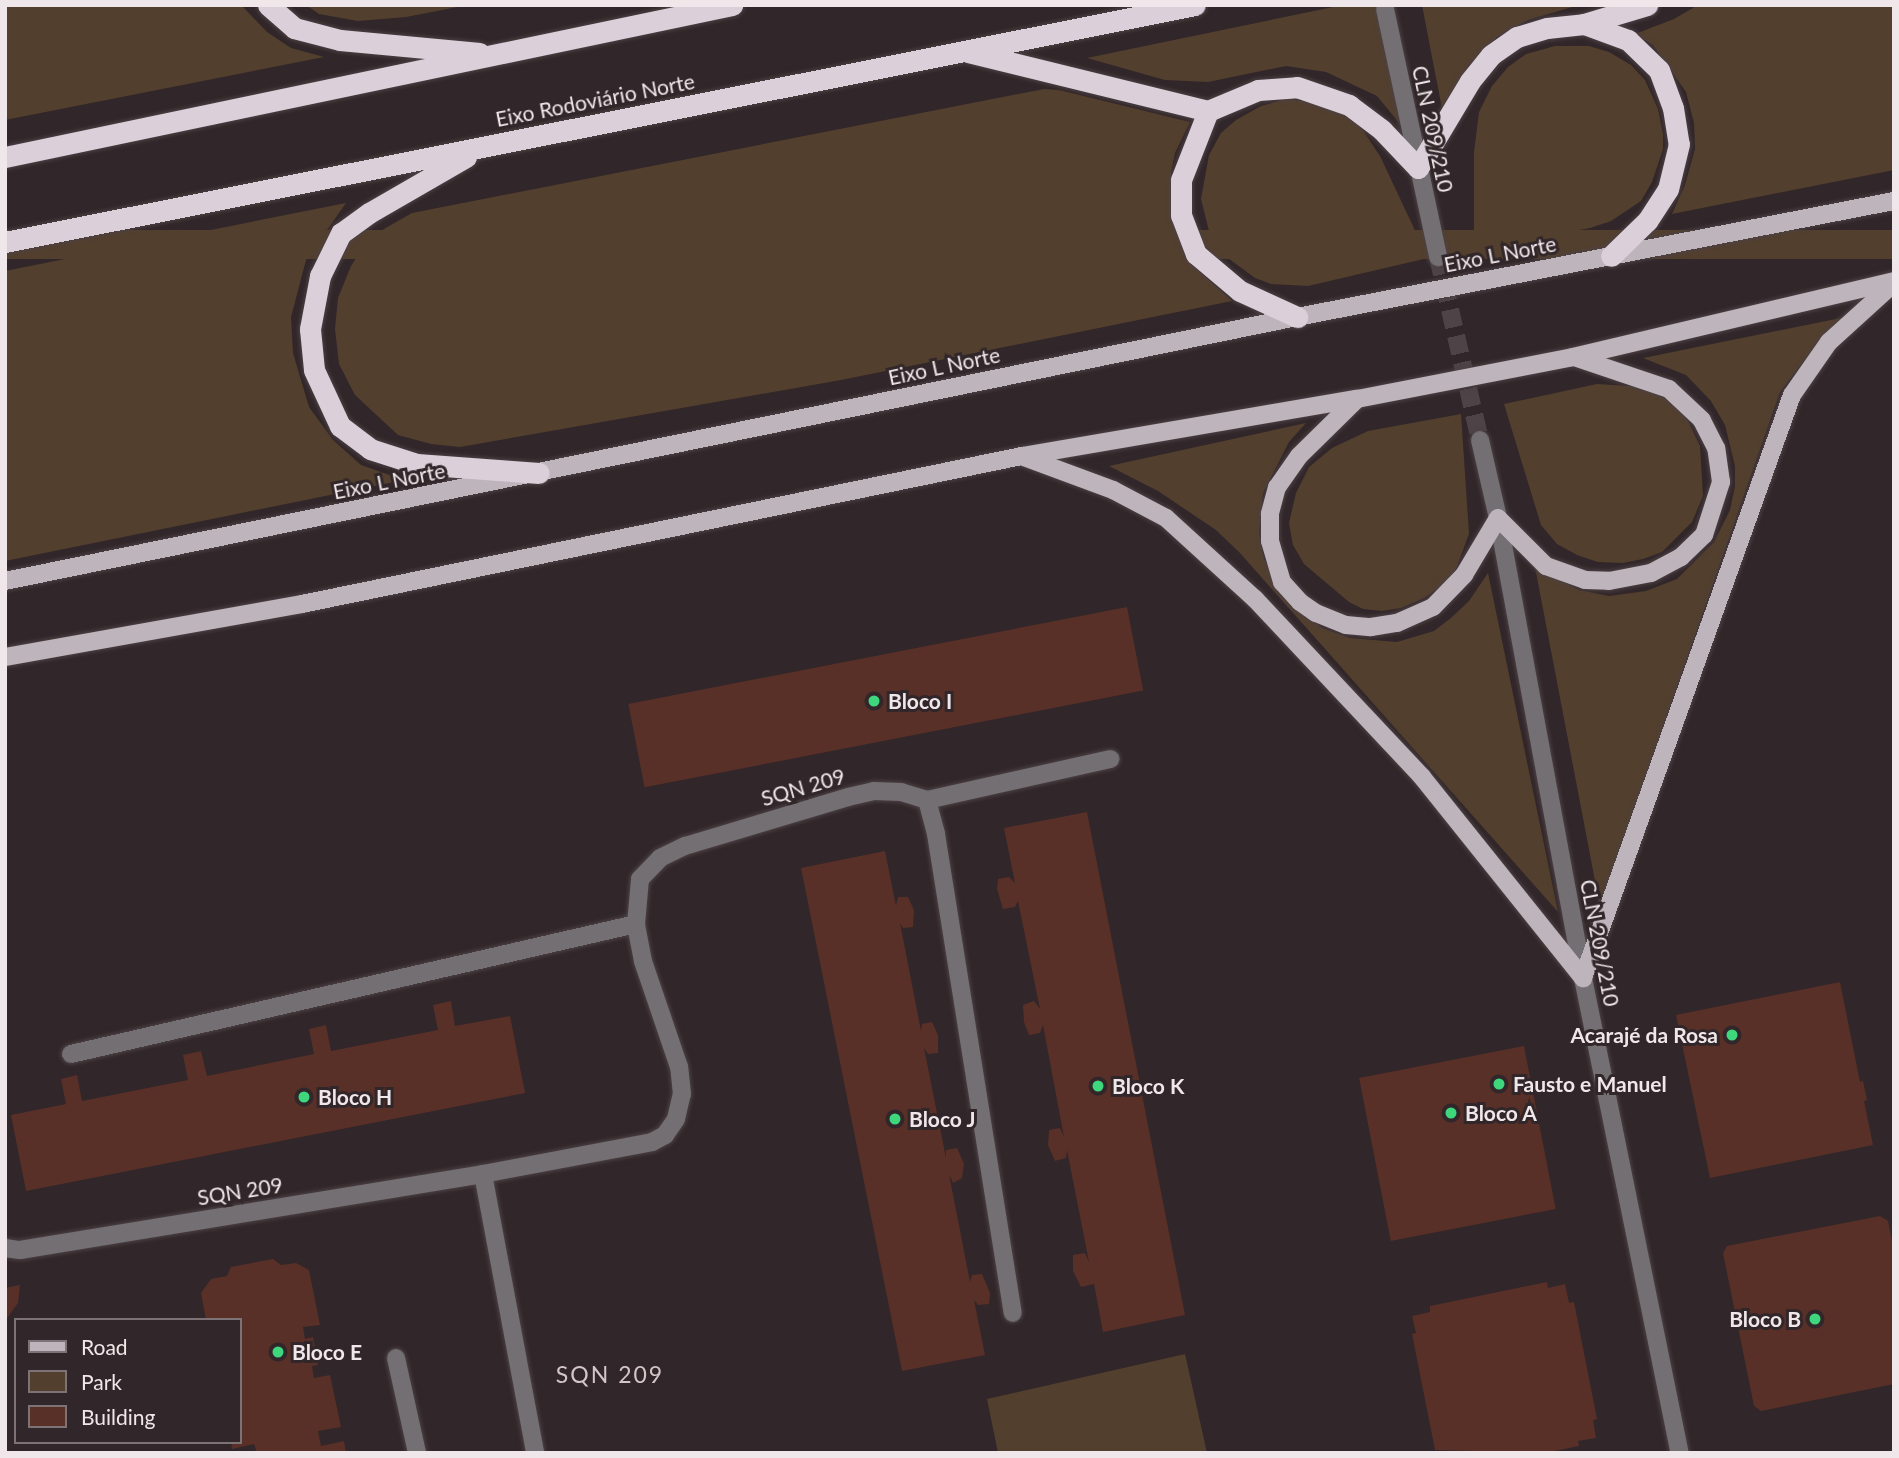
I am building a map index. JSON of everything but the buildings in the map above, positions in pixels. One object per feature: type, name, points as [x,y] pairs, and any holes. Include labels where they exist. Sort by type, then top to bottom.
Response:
[{"type":"highway","points":[[268,5],[294,28],[340,40],[502,55]]},
{"type":"highway","points":[[5,157],[732,5]]},
{"type":"highway","name":"Eixo Rodoviário Norte","points":[[5,243],[1195,5]]},
{"type":"highway","points":[[963,51],[1208,111],[1258,90],[1297,87],[1349,105],[1382,130],[1418,168],[1470,81],[1491,55],[1517,37],[1547,28],[1584,24],[1647,5]]},
{"type":"highway","points":[[1584,24],[1628,40],[1659,70],[1673,108],[1679,144],[1668,189],[1647,221],[1611,256]]},
{"type":"highway","points":[[1208,111],[1181,180],[1181,215],[1196,254],[1240,291],[1297,317]]},
{"type":"highway","points":[[482,148],[369,213],[341,233],[320,276],[310,329],[314,370],[340,426],[370,449],[417,464],[539,473]]},
{"type":"main road","name":"Eixo L Norte","points":[[5,581],[1297,317],[1894,201]]},
{"type":"main road","points":[[5,657],[302,604],[1022,456],[1357,399],[1573,357],[1894,282]]},
{"type":"main road","points":[[1583,978],[1792,395],[1829,342],[1894,282]]},
{"type":"main road","points":[[1357,399],[1299,456],[1277,487],[1270,514],[1270,541],[1282,582],[1300,602],[1316,613],[1346,625],[1371,627],[1397,624],[1433,607],[1456,583],[1498,518],[1546,566],[1585,580],[1609,581],[1651,573],[1681,557],[1704,535],[1721,482],[1716,448],[1702,420],[1669,389],[1573,357]]},
{"type":"main road","points":[[1022,456],[1113,490],[1166,518],[1255,600],[1422,777],[1583,978]]},
{"type":"street","name":"CLN 209/210","points":[[1385,9],[1438,257]]},
{"type":"street","name":"CLN 209/210","points":[[1480,440],[1498,518],[1583,978],[1680,1453]]},
{"type":"street","points":[[1013,1313],[942,869],[926,800],[1110,759]]},
{"type":"street","name":"SQN 209","points":[[5,1248],[20,1250],[483,1174],[652,1142],[665,1135],[676,1119],[682,1094],[679,1067],[643,961],[636,924],[640,879],[660,858],[685,846],[874,791],[901,792],[926,800]]},
{"type":"street","points":[[71,1055],[636,924]]},
{"type":"street","points":[[483,1174],[536,1453]]},
{"type":"street","points":[[396,1359],[417,1453]]},
{"type":"green space","points":[[5,5],[241,5],[267,32],[291,48],[324,57],[5,120]]},
{"type":"green space","points":[[306,5],[468,5],[406,17],[358,21],[319,14]]},
{"type":"green space","points":[[1343,5],[1376,5],[1400,124],[1377,96],[1326,72],[1286,66],[1208,82],[1165,80],[1087,58]]},
{"type":"green space","points":[[1422,5],[1579,5],[1528,20],[1497,37],[1468,66],[1443,114]]},
{"type":"green space","points":[[1698,5],[1894,5],[1894,170],[1672,214],[1685,185],[1695,149],[1694,123],[1686,92],[1653,45],[1635,34],[1674,19]]},
{"type":"green space","points":[[1555,46],[1589,46],[1609,52],[1631,65],[1645,80],[1658,109],[1663,134],[1663,149],[1652,182],[1641,201],[1611,221],[1590,228],[1474,249],[1474,152],[1479,112],[1492,86],[1508,67],[1526,54]]},
{"type":"green space","points":[[1044,89],[1059,90],[1190,122],[1175,153],[1171,172],[1173,221],[1181,249],[1191,264],[1232,301],[841,380],[460,447],[431,444],[398,435],[355,395],[339,364],[335,329],[338,298],[351,266],[365,244],[412,213]]},
{"type":"green space","points":[[1287,99],[1329,105],[1352,118],[1380,156],[1428,258],[1308,286],[1271,284],[1255,278],[1221,253],[1210,235],[1201,199],[1209,155],[1221,133],[1236,120],[1261,106]]},
{"type":"green space","points":[[346,203],[306,260],[291,317],[293,353],[309,407],[333,440],[361,465],[404,480],[5,561],[5,271]]},
{"type":"green space","points":[[5,230],[1894,230],[1894,259],[5,259]]},
{"type":"green space","points":[[1846,317],[1815,346],[1780,392],[1600,907],[1535,567],[1579,590],[1609,596],[1646,591],[1677,579],[1714,542],[1730,510],[1735,486],[1735,466],[1725,425],[1711,401],[1686,375],[1643,358]]},
{"type":"green space","points":[[1597,384],[1645,387],[1674,403],[1688,421],[1700,446],[1703,496],[1692,522],[1662,552],[1643,559],[1623,563],[1598,562],[1557,544],[1541,525],[1504,404]]},
{"type":"green space","points":[[1461,414],[1469,534],[1456,569],[1444,584],[1424,598],[1401,608],[1382,611],[1363,609],[1349,602],[1304,564],[1293,545],[1289,523],[1296,493],[1309,467],[1332,448],[1368,431]]},
{"type":"green space","points":[[1306,423],[1289,442],[1263,493],[1259,533],[1264,559],[1287,599],[1322,628],[1350,638],[1397,642],[1434,631],[1469,601],[1488,573],[1558,912],[1240,553],[1216,530],[1158,491],[1109,466]]},
{"type":"green space","points":[[1185,1354],[1207,1453],[998,1453],[987,1399]]},
{"type":"tunnel","points":[[1438,257],[1480,440]]},
{"type":"place","name":"Bloco I","points":[[874,701]]},
{"type":"place","name":"Acarajé da Rosa","points":[[1732,1035]]},
{"type":"place","name":"Fausto e Manuel","points":[[1499,1084]]},
{"type":"place","name":"Bloco K","points":[[1098,1086]]},
{"type":"place","name":"Bloco H","points":[[304,1097]]},
{"type":"place","name":"Bloco A","points":[[1451,1113]]},
{"type":"place","name":"Bloco J","points":[[895,1119]]},
{"type":"place","name":"Bloco B","points":[[1815,1319]]},
{"type":"place","name":"Bloco E","points":[[278,1352]]},
{"type":"district","name":"SQN 209","points":[[610,1374]]}]
